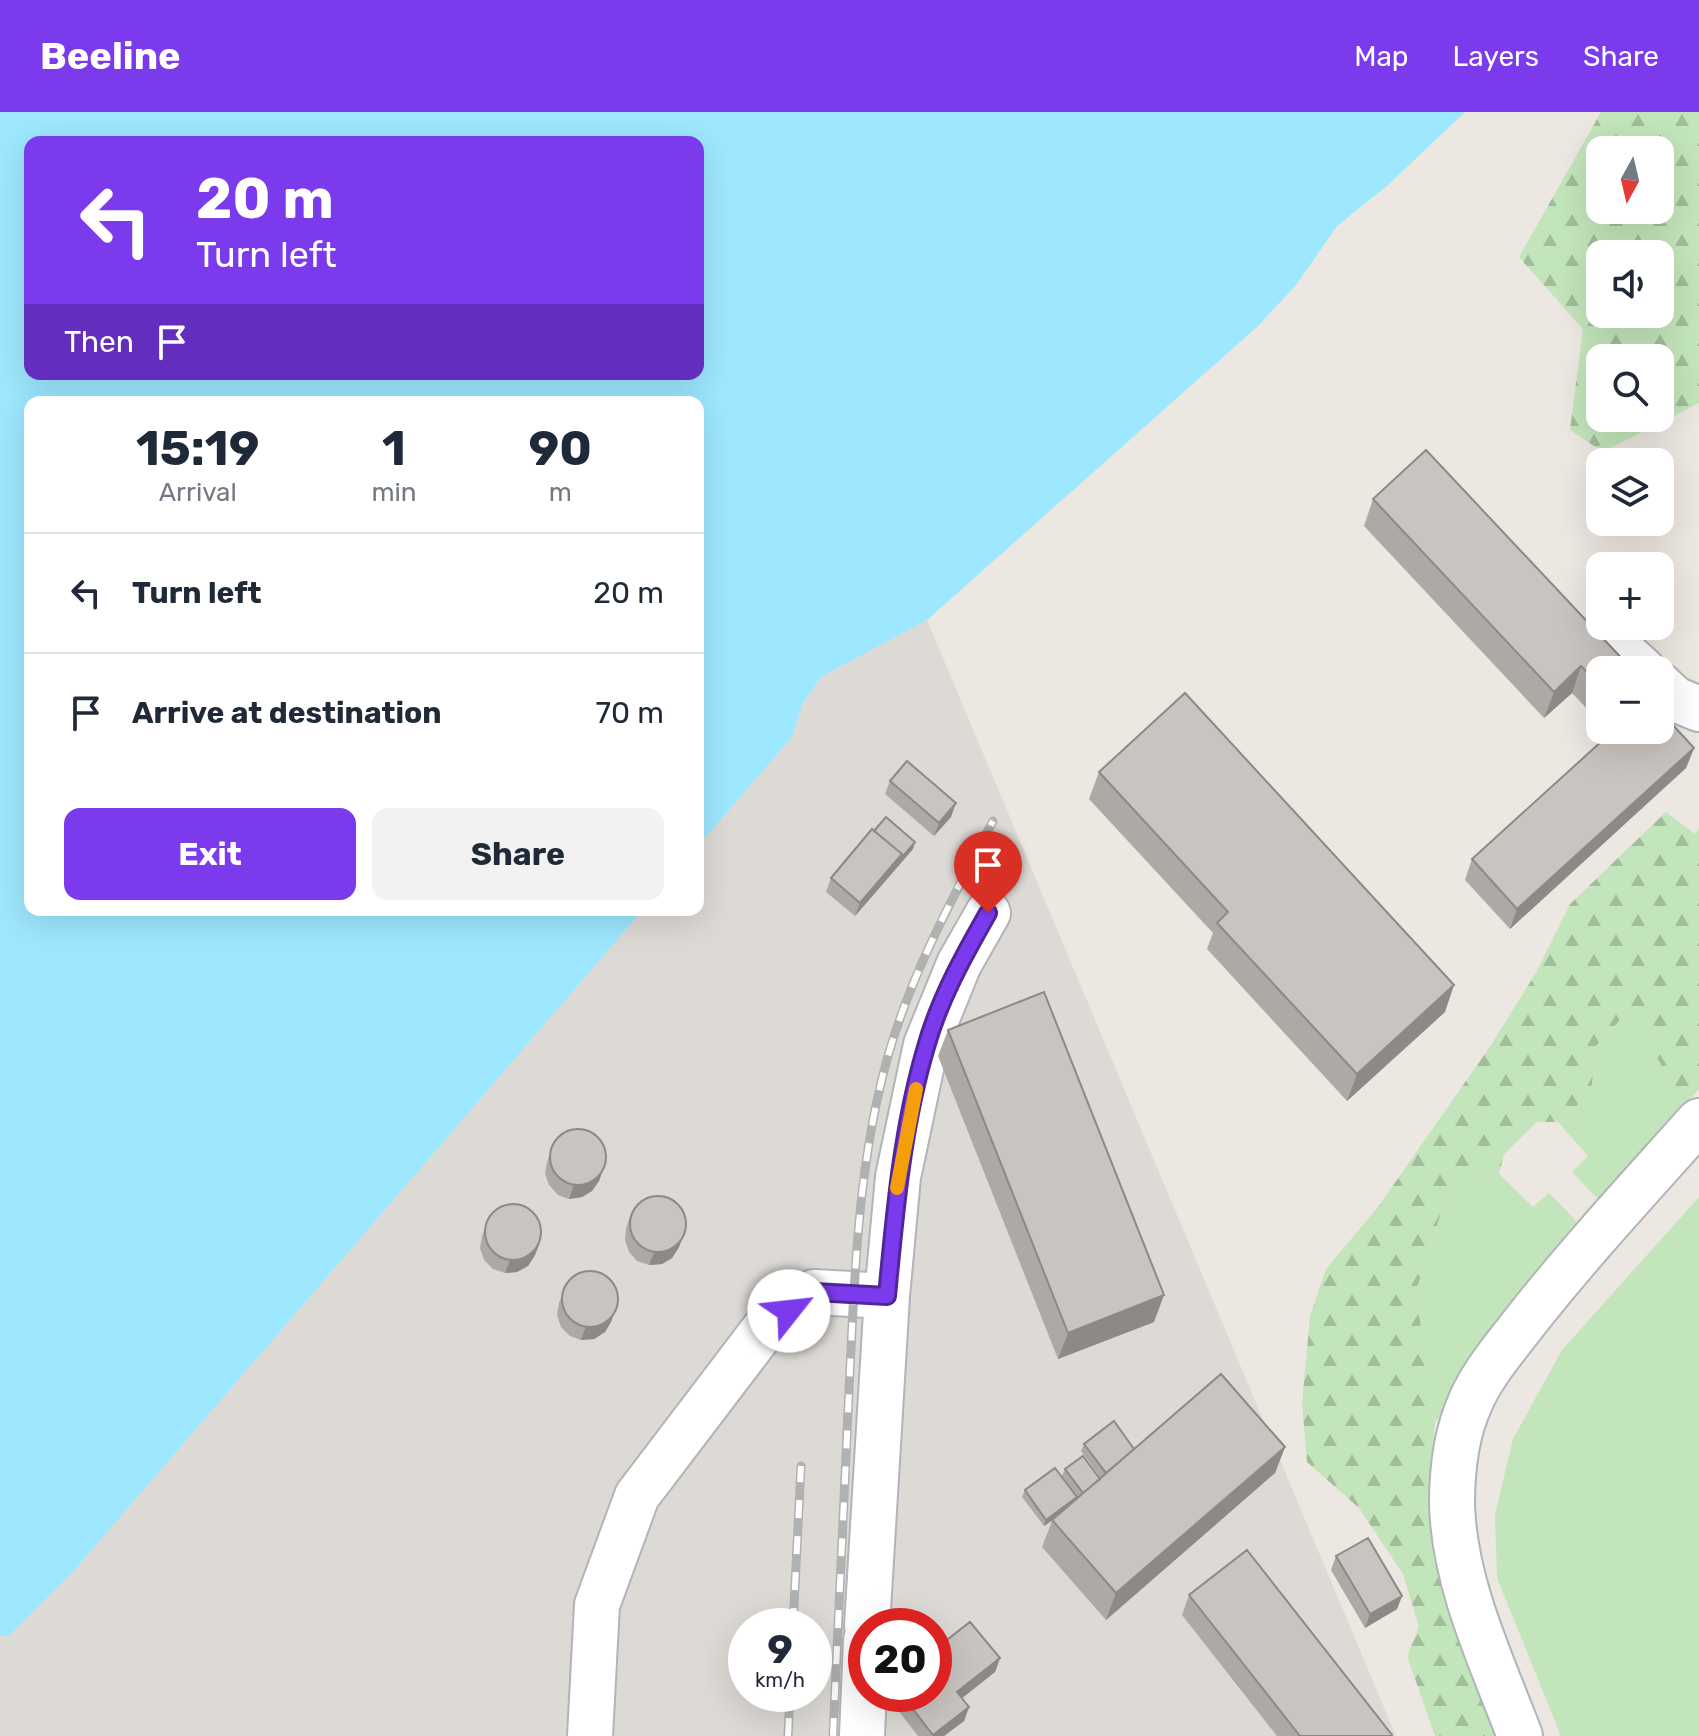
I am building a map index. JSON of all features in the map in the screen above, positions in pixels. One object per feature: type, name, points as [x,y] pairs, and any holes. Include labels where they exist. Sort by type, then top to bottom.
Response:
[{"type":"street","points":[[1674,698],[1699,709]]},
{"type":"street","points":[[868,1608],[887,1296],[898,1177],[926,1045],[959,964],[988,913]]},
{"type":"street","points":[[1520,1736],[1474,1615],[1458,1554],[1452,1504],[1456,1446],[1470,1402],[1498,1357],[1562,1274],[1699,1121]]},
{"type":"street","points":[[590,1736],[597,1605],[637,1496],[764,1329],[814,1292],[887,1296]]},
{"type":"street","points":[[862,1736],[863,1712]]},
{"type":"shaded area","points":[[927,620],[1396,1736],[0,1736],[0,1636],[9,1636],[72,1573],[638,916],[704,916],[704,839],[792,737],[803,703],[821,677]]},
{"type":"green space","points":[[1601,112],[1699,112],[1699,403],[1674,416],[1674,344],[1586,344],[1586,432],[1642,432],[1611,448],[1597,448],[1570,430],[1583,329],[1519,257],[1586,139],[1586,224],[1674,224],[1674,136],[1587,136]]},
{"type":"green space","points":[[1666,812],[1695,834],[1699,828],[1699,1089],[1684,1106],[1630,1009],[1596,1046],[1591,1093],[1558,1122],[1537,1122],[1504,1154],[1499,1174],[1472,1167],[1440,1216],[1416,1291],[1434,1425],[1438,1498],[1505,1736],[1435,1736],[1407,1656],[1419,1627],[1403,1574],[1359,1508],[1307,1462],[1302,1404],[1310,1316],[1326,1269],[1378,1207],[1491,1045],[1537,971],[1570,904]]},
{"type":"green space","points":[[1631,1008],[1684,1106],[1601,1202],[1572,1172],[1588,1156],[1558,1122],[1591,1093],[1596,1046]]},
{"type":"green space","points":[[1472,1167],[1499,1174],[1533,1207],[1549,1193],[1579,1224],[1471,1362],[1434,1425],[1416,1291],[1440,1216]]},
{"type":"green space","points":[[1699,1197],[1699,1736],[1561,1736],[1497,1578],[1495,1514],[1513,1439],[1562,1350]]},
{"type":"water","points":[[0,112],[1465,112],[1388,185],[1337,226],[1296,285],[1257,327],[927,620],[821,677],[803,703],[792,737],[704,839],[704,396],[24,396],[24,916],[638,916],[72,1573],[9,1636],[0,1636]]},
{"type":"building","points":[[1426,450],[1586,620],[1586,640],[1605,640],[1620,656],[1586,656],[1586,671],[1581,666],[1554,692],[1373,499]]},
{"type":"building","points":[[1185,693],[1454,985],[1357,1074],[1217,923],[1228,912],[1099,772]]},
{"type":"building","points":[[1674,726],[1694,748],[1517,909],[1472,859],[1599,744],[1674,744]]},
{"type":"building","points":[[907,761],[956,803],[939,823],[890,781]]},
{"type":"building","points":[[886,817],[915,842],[899,861],[902,854],[874,831]]},
{"type":"building","points":[[872,829],[902,854],[860,903],[831,878]]},
{"type":"building","points":[[1044,992],[1164,1295],[1068,1333],[948,1030]]},
{"type":"building","points":[[578,1129],[598,1137],[606,1157],[598,1177],[578,1185],[558,1177],[550,1157],[558,1137]]},
{"type":"building","points":[[658,1196],[678,1204],[686,1224],[678,1244],[658,1252],[638,1244],[630,1224],[638,1204]]},
{"type":"building","points":[[513,1204],[533,1212],[541,1232],[533,1252],[513,1260],[493,1252],[485,1232],[493,1212]]},
{"type":"building","points":[[590,1271],[610,1279],[618,1299],[610,1319],[590,1327],[570,1319],[562,1299],[570,1279]]},
{"type":"building","points":[[1221,1374],[1285,1447],[1116,1593],[1052,1520]]},
{"type":"building","points":[[1114,1421],[1134,1449],[1106,1473],[1084,1444]]},
{"type":"building","points":[[1083,1456],[1100,1479],[1083,1493],[1065,1469]]},
{"type":"building","points":[[1055,1468],[1077,1497],[1046,1520],[1025,1490]]},
{"type":"building","points":[[1368,1538],[1402,1596],[1370,1614],[1336,1556]]},
{"type":"building","points":[[1247,1550],[1391,1736],[1300,1736],[1189,1595]]},
{"type":"building","points":[[970,1622],[1000,1658],[957,1692],[969,1707],[933,1735],[915,1712],[952,1712],[952,1636]]},
{"type":"railway","points":[[833,1736],[855,1274],[873,1121],[890,1048],[914,981],[993,821]]},
{"type":"railway","points":[[794,1608],[801,1466]]},
{"type":"railway","points":[[788,1736],[789,1712]]},
{"type":"slow traffic","points":[[897,1188],[916,1089]]},
{"type":"route","points":[[789,1311],[814,1292],[887,1296],[898,1177],[926,1045],[959,964],[988,913]]}]
